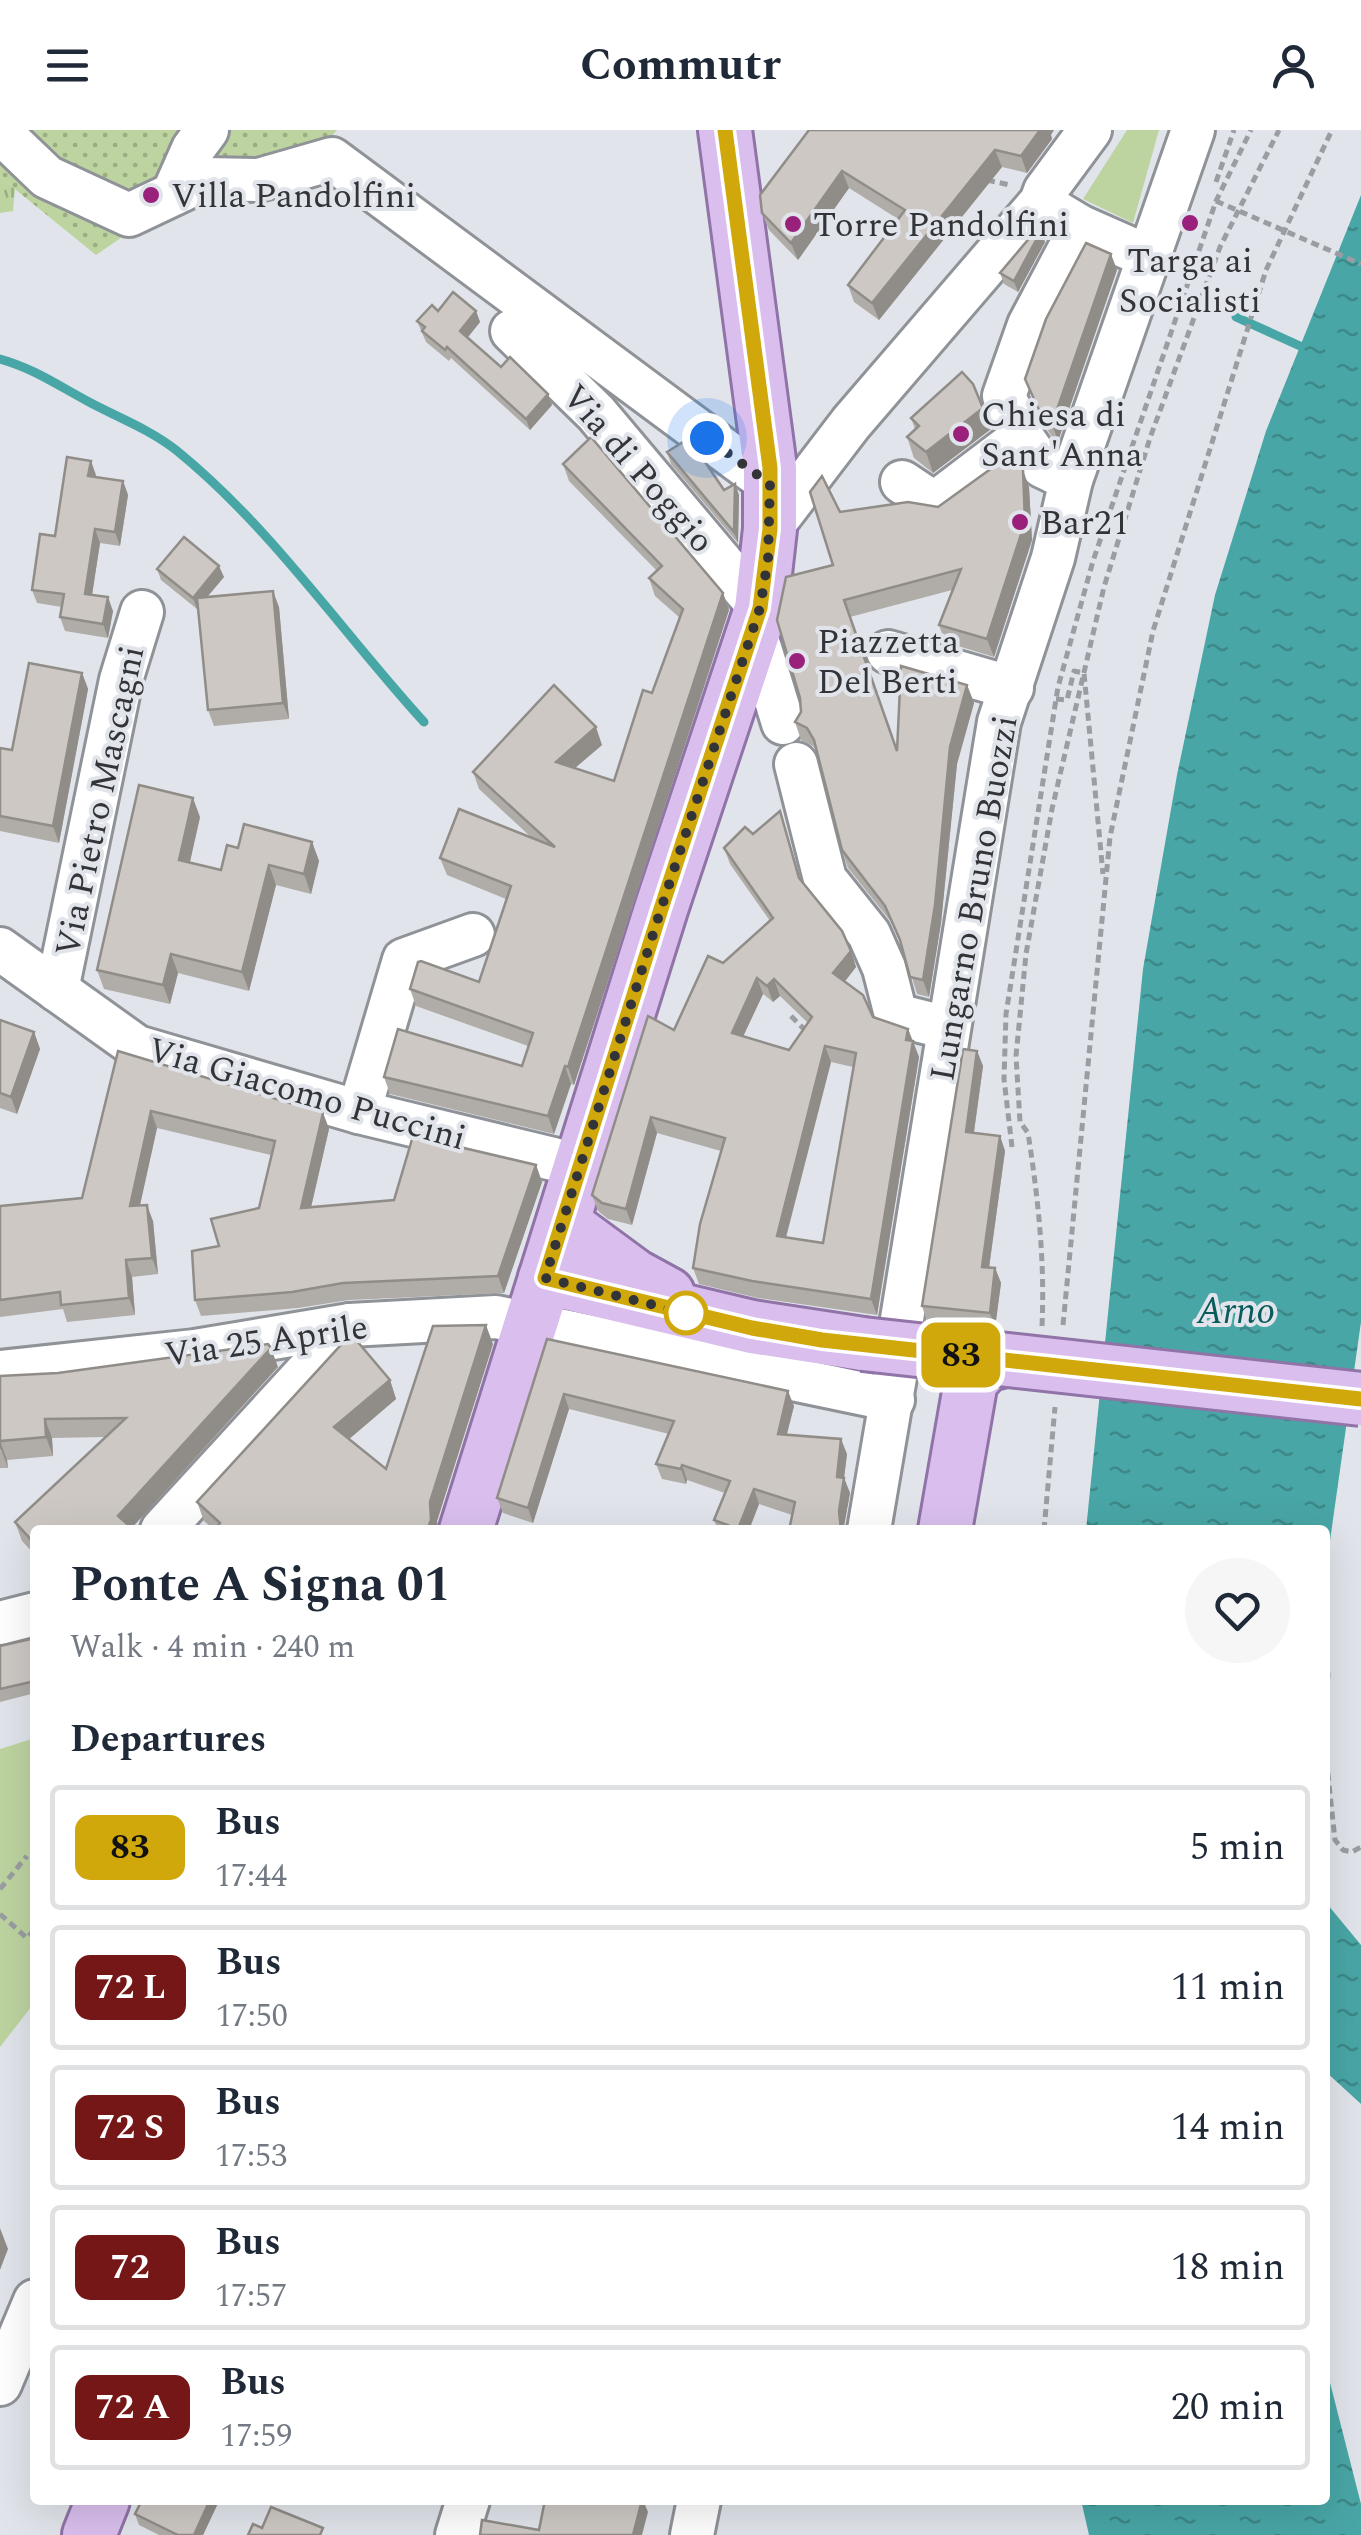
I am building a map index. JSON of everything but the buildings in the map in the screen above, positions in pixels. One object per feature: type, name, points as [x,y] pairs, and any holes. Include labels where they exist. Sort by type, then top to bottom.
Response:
[{"type":"main road","points":[[468,1525],[661,909],[758,620],[770,506],[726,130]]},
{"type":"main road","points":[[563,1223],[635,1276],[713,1319]]},
{"type":"main road","points":[[538,1302],[713,1319],[822,1340],[888,1360],[1023,1348],[1361,1399]]},
{"type":"main road","points":[[946,1525],[971,1381],[986,1365],[1023,1348]]},
{"type":"main road","points":[[88,2535],[101,2505]]},
{"type":"street","points":[[173,194],[192,149],[207,130]]},
{"type":"street","name":"Lungarno Bruno Buozzi","points":[[870,1525],[888,1360],[999,722],[1053,558],[1071,480],[1194,130]]},
{"type":"street","points":[[0,132],[47,176],[129,215],[205,179],[259,180],[331,144],[770,506],[851,422],[1043,197],[1077,135]]},
{"type":"street","points":[[1043,197],[1081,228],[1150,257]]},
{"type":"street","points":[[1071,480],[1042,466],[1022,437],[1004,396],[1029,324],[1081,228]]},
{"type":"street","name":"Via di Poggio","points":[[512,332],[596,414],[758,620]]},
{"type":"street","points":[[902,482],[926,498],[939,500],[1022,437]]},
{"type":"street","name":"Via Pietro Mascagni","points":[[57,990],[120,680],[142,612]]},
{"type":"street","points":[[758,620],[784,723]]},
{"type":"street","points":[[888,652],[1012,688]]},
{"type":"street","points":[[796,764],[825,879],[869,934],[884,968],[896,1016],[948,1028]]},
{"type":"street","points":[[359,1112],[404,960],[473,936]]},
{"type":"street","name":"Via Giacomo Puccini","points":[[0,949],[137,1047],[359,1112],[582,1166]]},
{"type":"street","name":"Via 25 Aprile","points":[[0,1372],[196,1351],[350,1325],[496,1317],[538,1302],[888,1360]]},
{"type":"street","points":[[167,1525],[350,1325]]},
{"type":"street","points":[[0,1623],[30,1615]]},
{"type":"street","points":[[0,2384],[30,2313]]},
{"type":"street","points":[[457,2535],[466,2505]]},
{"type":"street","points":[[692,2535],[699,2505]]},
{"type":"path","points":[[1012,1147],[1004,1079],[1006,1014],[1056,699],[1093,561],[1234,130]]},
{"type":"path","points":[[1212,200],[1251,130]]},
{"type":"path","points":[[1023,1348],[1041,1238],[1028,1133],[1020,1122],[1016,1056],[1026,954],[1052,809],[1104,587],[1150,438],[1220,247],[1279,130]]},
{"type":"path","points":[[1061,1339],[1110,837],[1153,631],[1266,270],[1332,130]]},
{"type":"path","points":[[971,177],[1043,197]]},
{"type":"path","points":[[1212,200],[1361,264]]},
{"type":"path","points":[[1056,699],[1067,700],[1074,671],[1084,673]]},
{"type":"path","points":[[1084,673],[1105,890]]},
{"type":"path","points":[[791,1016],[815,1040]]},
{"type":"path","points":[[1044,1525],[1056,1398]]},
{"type":"path","points":[[1330,1794],[1335,1840],[1343,1850],[1352,1852],[1361,1847]]},
{"type":"path","points":[[0,1889],[27,1856]]},
{"type":"path","points":[[0,1914],[27,1938],[30,1935]]},
{"type":"green space","name":"Villa Pandolfini","points":[[0,130],[337,130],[275,201],[173,202],[96,255],[0,177]]},
{"type":"green space","points":[[1127,130],[1159,130],[1133,223],[1083,199]]},
{"type":"green space","points":[[0,177],[15,189],[13,211],[0,213]]},
{"type":"green space","points":[[30,1740],[30,2008],[0,2047],[0,1749]]},
{"type":"water","name":"Arno","points":[[1361,195],[1361,1322],[1330,1541],[1330,1525],[1087,1525],[1143,969],[1177,775],[1215,595],[1266,431]]},
{"type":"water","points":[[1330,1907],[1361,1945],[1361,2104],[1330,2076]]},
{"type":"water","points":[[1330,2383],[1361,2504],[1361,2535],[1089,2535],[1082,2505],[1330,2505]]},
{"type":"waterway","points":[[1236,317],[1300,346]]},
{"type":"waterway","points":[[0,359],[46,378],[176,450],[275,546],[424,722]]},
{"type":"bus line","name":"83","points":[[725,130],[770,468],[768,559],[755,632],[661,909],[545,1278],[752,1328],[822,1340],[1361,1399]]},
{"type":"place","name":"Villa Pandolfini","points":[[151,195]]},
{"type":"place","name":"Targa ai Socialisti","points":[[1190,223]]},
{"type":"place","name":"Torre Pandolfini","points":[[793,224]]},
{"type":"place","name":"Chiesa di Sant'Anna","points":[[961,434]]},
{"type":"place","name":"Bar21","points":[[1020,522]]},
{"type":"place","name":"Piazzetta Del Berti","points":[[797,661]]},
{"type":"route","points":[[686,1313],[545,1278],[760,608],[768,559],[770,484],[707,438]]}]
